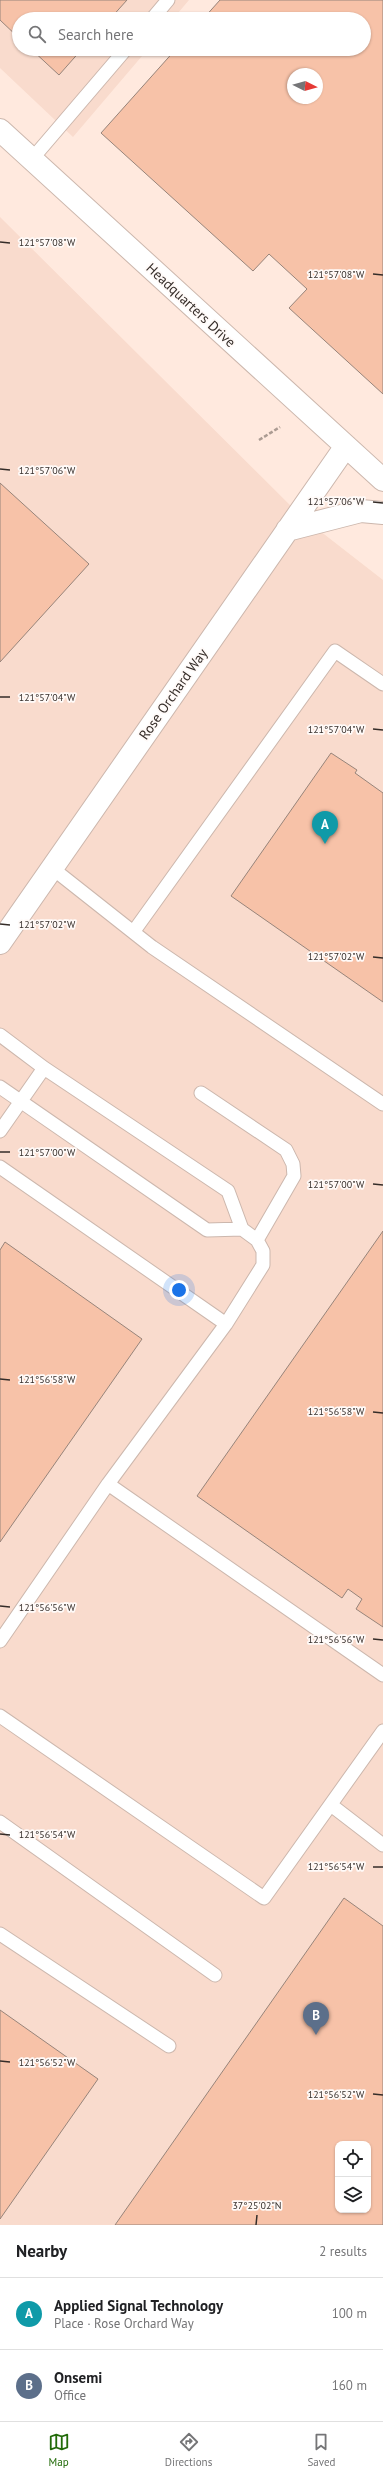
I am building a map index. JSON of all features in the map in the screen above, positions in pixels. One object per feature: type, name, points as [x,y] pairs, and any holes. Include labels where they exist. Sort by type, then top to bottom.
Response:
[{"type":"street","name":"Headquarters Drive","points":[[0,130],[383,480]]},
{"type":"street","name":"Rose Orchard Way","points":[[0,943],[346,446]]},
{"type":"street","points":[[287,530],[361,511],[383,513]]},
{"type":"lane","points":[[158,12],[168,0]]},
{"type":"lane","points":[[32,159],[120,56]]},
{"type":"lane","points":[[134,931],[336,651],[383,684]]},
{"type":"lane","points":[[52,868],[134,931],[152,947],[383,1104]]},
{"type":"lane","points":[[0,1035],[44,1068],[228,1191],[242,1229],[257,1240],[263,1251],[263,1265],[226,1324],[108,1484],[0,1641]]},
{"type":"lane","points":[[0,1131],[44,1068]]},
{"type":"lane","points":[[0,1087],[207,1230],[242,1229]]},
{"type":"lane","points":[[201,1093],[286,1150],[293,1164],[294,1176],[257,1240]]},
{"type":"lane","points":[[0,1167],[226,1324]]},
{"type":"lane","points":[[108,1484],[383,1675]]},
{"type":"lane","points":[[0,1716],[264,1898],[383,1731]]},
{"type":"lane","points":[[330,1805],[383,1844]]},
{"type":"lane","points":[[0,1822],[215,1975]]},
{"type":"lane","points":[[0,1934],[169,2046]]},
{"type":"path","points":[[260,440],[280,427]]},
{"type":"shaded area","points":[[0,0],[189,0],[179,12],[12,12],[12,56],[142,56],[73,137],[0,68]]},
{"type":"shaded area","points":[[0,217],[302,517],[383,580],[383,2225],[0,2225]]},
{"type":"building","points":[[0,0],[127,0],[116,12],[12,12],[12,31],[0,20]]},
{"type":"building","points":[[220,0],[383,0],[383,394],[289,308],[307,289],[269,254],[253,271],[101,133],[170,56],[371,56],[371,12],[209,12]]},
{"type":"building","points":[[39,56],[76,56],[59,75]]},
{"type":"building","points":[[0,483],[89,564],[0,662]]},
{"type":"building","points":[[331,753],[357,770],[355,773],[383,793],[383,1002],[231,896]]},
{"type":"building","points":[[383,1231],[383,1627],[356,1609],[362,1599],[348,1589],[342,1598],[197,1496]]},
{"type":"building","points":[[5,1242],[142,1339],[0,1542],[0,1250]]},
{"type":"building","points":[[344,1898],[383,1926],[383,2225],[115,2225]]},
{"type":"building","points":[[0,2010],[98,2079],[0,2219]]},
{"type":"place","name":"Applied Signal Technology","points":[[325,844]]},
{"type":"place","name":"Onsemi","points":[[316,2035]]}]
